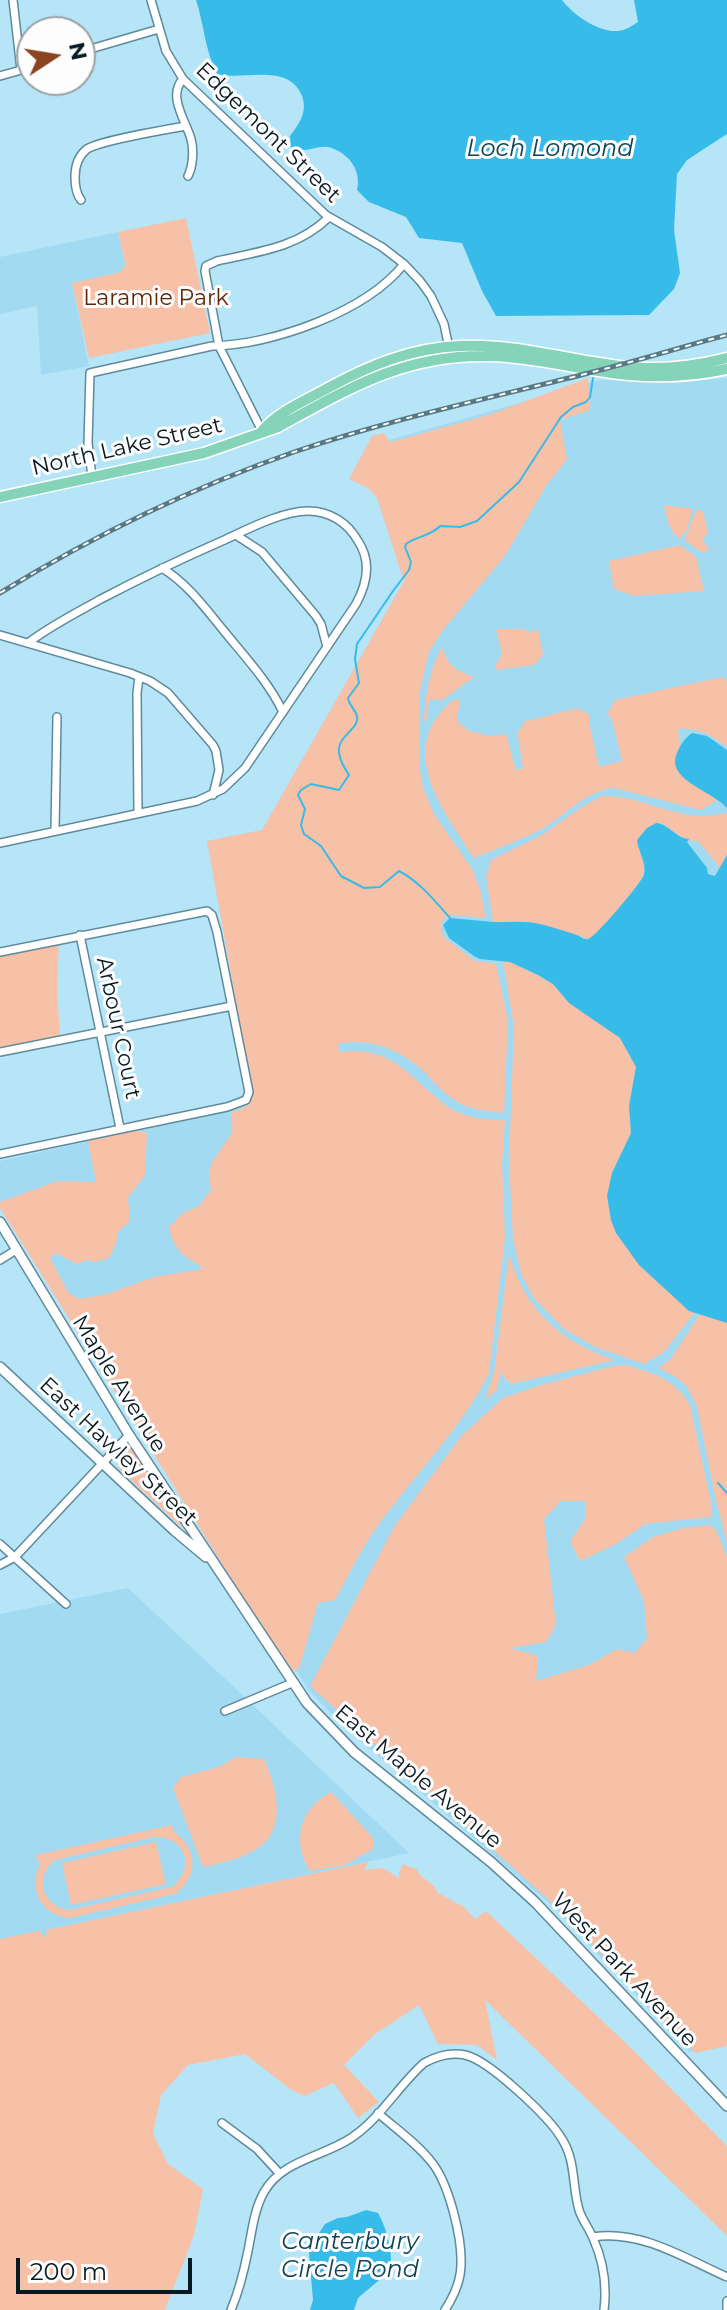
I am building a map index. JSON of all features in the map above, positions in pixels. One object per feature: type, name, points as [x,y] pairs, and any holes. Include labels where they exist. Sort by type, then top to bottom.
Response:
[{"type":"main road","name":"North Lake Street","points":[[0,497],[224,447],[262,431],[273,419],[354,374],[404,354],[504,347],[648,368],[690,366],[727,358]]},
{"type":"main road","name":"North Lake Street","points":[[450,352],[645,376],[696,375],[727,369]]},
{"type":"main road","name":"Maple Avenue","points":[[0,1222],[129,1435],[212,1561]]},
{"type":"main road","name":"East Hawley Street","points":[[0,1367],[175,1531],[212,1561]]},
{"type":"main road","name":"East Maple Avenue","points":[[212,1561],[292,1683],[330,1730],[527,1894]]},
{"type":"main road","name":"West Park Avenue","points":[[527,1894],[727,2106]]},
{"type":"street","points":[[13,0],[16,26]]},
{"type":"street","name":"Edgemont Street","points":[[151,0],[166,51],[183,79],[329,217],[382,247],[404,264],[431,296],[444,324],[450,352]]},
{"type":"street","points":[[96,47],[159,29]]},
{"type":"street","points":[[183,79],[177,88],[177,95],[192,144],[192,168],[188,176]]},
{"type":"street","points":[[81,200],[77,194],[75,169],[86,150],[185,126]]},
{"type":"street","points":[[262,431],[219,346],[205,278],[206,266],[289,244],[305,237],[329,217]]},
{"type":"street","points":[[92,477],[88,443],[90,373],[267,337],[331,317],[365,299],[404,264]]},
{"type":"street","points":[[0,843],[197,801],[213,795],[239,776],[356,604],[366,582],[367,565],[362,546],[343,522],[318,512],[295,512],[162,568],[76,613],[28,643]]},
{"type":"street","points":[[236,535],[262,552],[316,616],[327,647]]},
{"type":"street","points":[[162,568],[183,582],[273,693],[283,712]]},
{"type":"street","points":[[0,635],[139,677],[168,693],[213,745],[219,770],[213,795]]},
{"type":"street","points":[[138,813],[139,677]]},
{"type":"street","points":[[55,830],[57,717]]},
{"type":"street","points":[[0,952],[203,911],[211,913],[249,1092],[240,1104],[0,1154]]},
{"type":"street","name":"Arbour Court","points":[[80,935],[120,1128]]},
{"type":"street","points":[[0,1052],[232,1006]]},
{"type":"street","points":[[0,1260],[16,1250]]},
{"type":"street","points":[[0,1565],[15,1557],[129,1435]]},
{"type":"street","points":[[0,1544],[66,1604]]},
{"type":"street","points":[[225,1711],[292,1683]]},
{"type":"street","points":[[231,2310],[258,2203],[269,2184],[294,2165],[351,2138],[414,2072],[434,2058],[452,2054],[478,2059],[489,2066],[532,2105],[562,2139],[572,2163],[579,2210],[593,2237],[603,2269],[604,2310]]},
{"type":"street","points":[[378,2113],[431,2161],[449,2195],[461,2249],[461,2264],[456,2291],[445,2310]]},
{"type":"street","points":[[222,2123],[257,2149],[280,2174]]},
{"type":"street","points":[[593,2237],[614,2235],[649,2243],[727,2277]]},
{"type":"street","points":[[727,2301],[727,2310]]},
{"type":"shaded area","points":[[118,232],[127,272],[72,283],[89,366],[41,375],[37,306],[0,314],[0,257]]},
{"type":"shaded area","points":[[727,378],[727,2044],[689,2052],[557,1910],[339,1722],[310,1692],[0,1208],[0,1161],[240,1108],[252,1099],[254,1092],[207,841],[262,830],[404,581],[377,498],[371,445],[601,380],[675,383]]},
{"type":"shaded area","points":[[128,1588],[409,1853],[46,1930],[47,1936],[0,1939],[0,1614]]},
{"type":"green space","name":"Laramie Park","points":[[186,218],[210,333],[89,358],[72,283],[121,272],[121,268],[126,267],[118,232]]},
{"type":"green space","points":[[588,378],[590,410],[560,420],[567,459],[546,486],[505,556],[443,630],[429,652],[419,695],[419,763],[423,788],[434,814],[472,869],[486,918],[445,917],[441,931],[445,938],[475,961],[496,964],[508,1021],[504,1113],[461,1104],[401,1054],[370,1043],[338,1044],[339,1052],[369,1052],[391,1060],[457,1112],[477,1118],[505,1120],[502,1162],[505,1238],[489,1373],[466,1412],[373,1533],[335,1600],[318,1603],[299,1669],[289,1671],[0,1208],[0,1202],[58,1181],[96,1182],[88,1141],[135,1130],[147,1133],[145,1175],[128,1198],[130,1221],[118,1232],[109,1258],[77,1264],[56,1253],[50,1258],[68,1292],[79,1299],[107,1294],[154,1277],[203,1269],[180,1251],[169,1227],[183,1213],[199,1206],[211,1190],[209,1172],[212,1162],[232,1133],[231,1113],[247,1106],[253,1096],[207,841],[262,830],[404,581],[377,498],[368,488],[349,479],[372,436],[383,433],[391,442],[491,414]]},
{"type":"green space","points":[[664,505],[693,509],[686,532],[679,539],[670,528]]},
{"type":"green space","points":[[699,509],[703,512],[708,532],[702,540],[710,550],[701,552],[684,540]]},
{"type":"green space","points":[[680,545],[696,557],[704,591],[635,596],[614,589],[609,561]]},
{"type":"green space","points":[[496,629],[523,629],[530,633],[538,629],[543,655],[534,665],[497,670],[495,666],[502,654]]},
{"type":"green space","points":[[442,647],[454,667],[474,677],[442,700],[429,700],[426,724],[429,682]]},
{"type":"green space","points":[[722,677],[727,681],[727,747],[704,733],[678,729],[680,747],[675,758],[717,800],[701,810],[614,788],[603,790],[583,799],[538,831],[474,858],[438,800],[426,759],[427,739],[436,719],[453,700],[459,700],[459,725],[489,736],[506,734],[516,770],[523,768],[517,731],[522,728],[523,722],[577,708],[590,715],[599,767],[622,761],[611,716],[606,717],[615,700]]},
{"type":"green space","points":[[602,796],[627,799],[689,815],[727,813],[727,855],[720,868],[699,842],[684,839],[662,823],[647,828],[637,840],[644,867],[642,877],[621,906],[590,939],[527,921],[493,922],[486,877],[491,860],[542,835]]},
{"type":"green space","points":[[59,939],[57,987],[60,1041],[0,1052],[0,952]]},
{"type":"green space","points":[[503,961],[553,984],[569,1003],[620,1037],[636,1066],[629,1106],[631,1133],[612,1173],[607,1196],[611,1220],[689,1310],[695,1312],[664,1352],[644,1364],[595,1347],[564,1329],[534,1298],[521,1274],[513,1239],[509,1162],[514,1026]]},
{"type":"green space","points":[[509,1254],[525,1292],[547,1321],[577,1344],[615,1360],[511,1384],[500,1373],[497,1390],[485,1400],[494,1373]]},
{"type":"green space","points":[[700,1314],[727,1323],[727,1543],[697,1407],[687,1387],[658,1367],[670,1360]]},
{"type":"green space","points":[[626,1365],[670,1383],[690,1405],[711,1503],[711,1517],[645,1524],[616,1544],[580,1561],[570,1541],[585,1519],[585,1501],[561,1501],[544,1519],[556,1625],[546,1642],[510,1648],[538,1656],[536,1681],[589,1665],[617,1649],[635,1653],[647,1638],[644,1601],[624,1557],[653,1537],[683,1528],[709,1525],[716,1530],[727,1557],[727,2046],[695,2053],[558,1908],[310,1686],[394,1527],[462,1435],[503,1398],[538,1386]]},
{"type":"green space","points":[[132,1446],[189,1534],[118,1468],[120,1465],[117,1462]]},
{"type":"green space","points":[[236,1757],[264,1759],[276,1796],[275,1825],[266,1841],[250,1853],[203,1867],[173,1788],[181,1777],[219,1767]]},
{"type":"green space","points":[[331,1792],[373,1838],[373,1849],[345,1865],[310,1871],[301,1848],[302,1826],[312,1807]]},
{"type":"green space","points":[[172,1825],[174,1832],[188,1846],[192,1871],[175,1894],[70,1918],[51,1912],[39,1899],[35,1881],[41,1862],[38,1862],[36,1855]],"holes":[[[154,1837],[165,1838],[180,1847],[184,1854],[184,1871],[172,1887],[70,1910],[60,1908],[47,1897],[44,1875],[55,1860]]]},
{"type":"green space","points":[[156,1842],[166,1884],[71,1905],[62,1863]]},
{"type":"green space","points":[[368,1862],[365,1870],[383,1868],[399,1878],[403,1864],[416,1869],[438,1893],[464,1907],[475,1919],[486,1911],[631,2048],[727,2146],[727,2236],[485,2000],[497,2060],[477,2045],[438,2044],[419,2005],[375,2034],[344,2065],[379,2102],[358,2118],[334,2083],[304,2096],[290,2089],[245,2054],[188,2065],[161,2095],[153,2134],[168,2164],[203,2189],[194,2235],[165,2310],[0,2310],[0,1939],[38,1931],[42,1932],[43,1937],[47,1936],[46,1930]]},
{"type":"water","name":"Loch Lomond","points":[[196,0],[562,0],[591,24],[618,31],[638,22],[634,0],[727,0],[727,134],[687,160],[677,174],[674,230],[680,273],[674,289],[649,315],[496,316],[462,243],[419,238],[406,217],[369,202],[357,190],[357,176],[352,163],[335,149],[300,150],[291,147],[290,136],[304,107],[302,96],[287,79],[217,74]]},
{"type":"water","points":[[692,733],[707,736],[727,750],[727,808],[678,771],[675,762],[677,753]]},
{"type":"water","points":[[656,823],[689,839],[687,842],[707,868],[708,874],[715,876],[727,855],[727,1323],[689,1311],[639,1265],[616,1233],[611,1220],[607,1196],[612,1173],[631,1133],[629,1106],[636,1067],[620,1038],[569,1003],[553,984],[510,962],[474,956],[449,938],[443,925],[450,918],[528,922],[588,939],[618,910],[644,875],[637,840]]},
{"type":"water","name":"Canterbury Circle Pond","points":[[366,2210],[378,2213],[384,2227],[390,2248],[391,2270],[358,2298],[354,2310],[310,2310],[313,2300],[309,2253],[316,2238],[325,2224]]},
{"type":"waterway","points":[[450,918],[420,886],[399,871],[380,887],[364,888],[341,876],[321,846],[304,834],[301,825],[305,809],[298,795],[311,784],[339,790],[349,775],[341,762],[339,750],[343,739],[357,721],[348,698],[359,683],[355,659],[357,644],[409,570],[411,562],[406,544],[440,526],[460,527],[477,521],[519,482],[561,417],[573,407],[586,402],[590,397],[593,378]]},
{"type":"waterway","points":[[718,1483],[727,1493]]},
{"type":"railway","points":[[0,593],[143,515],[218,481],[294,452],[401,420],[727,335]]}]
